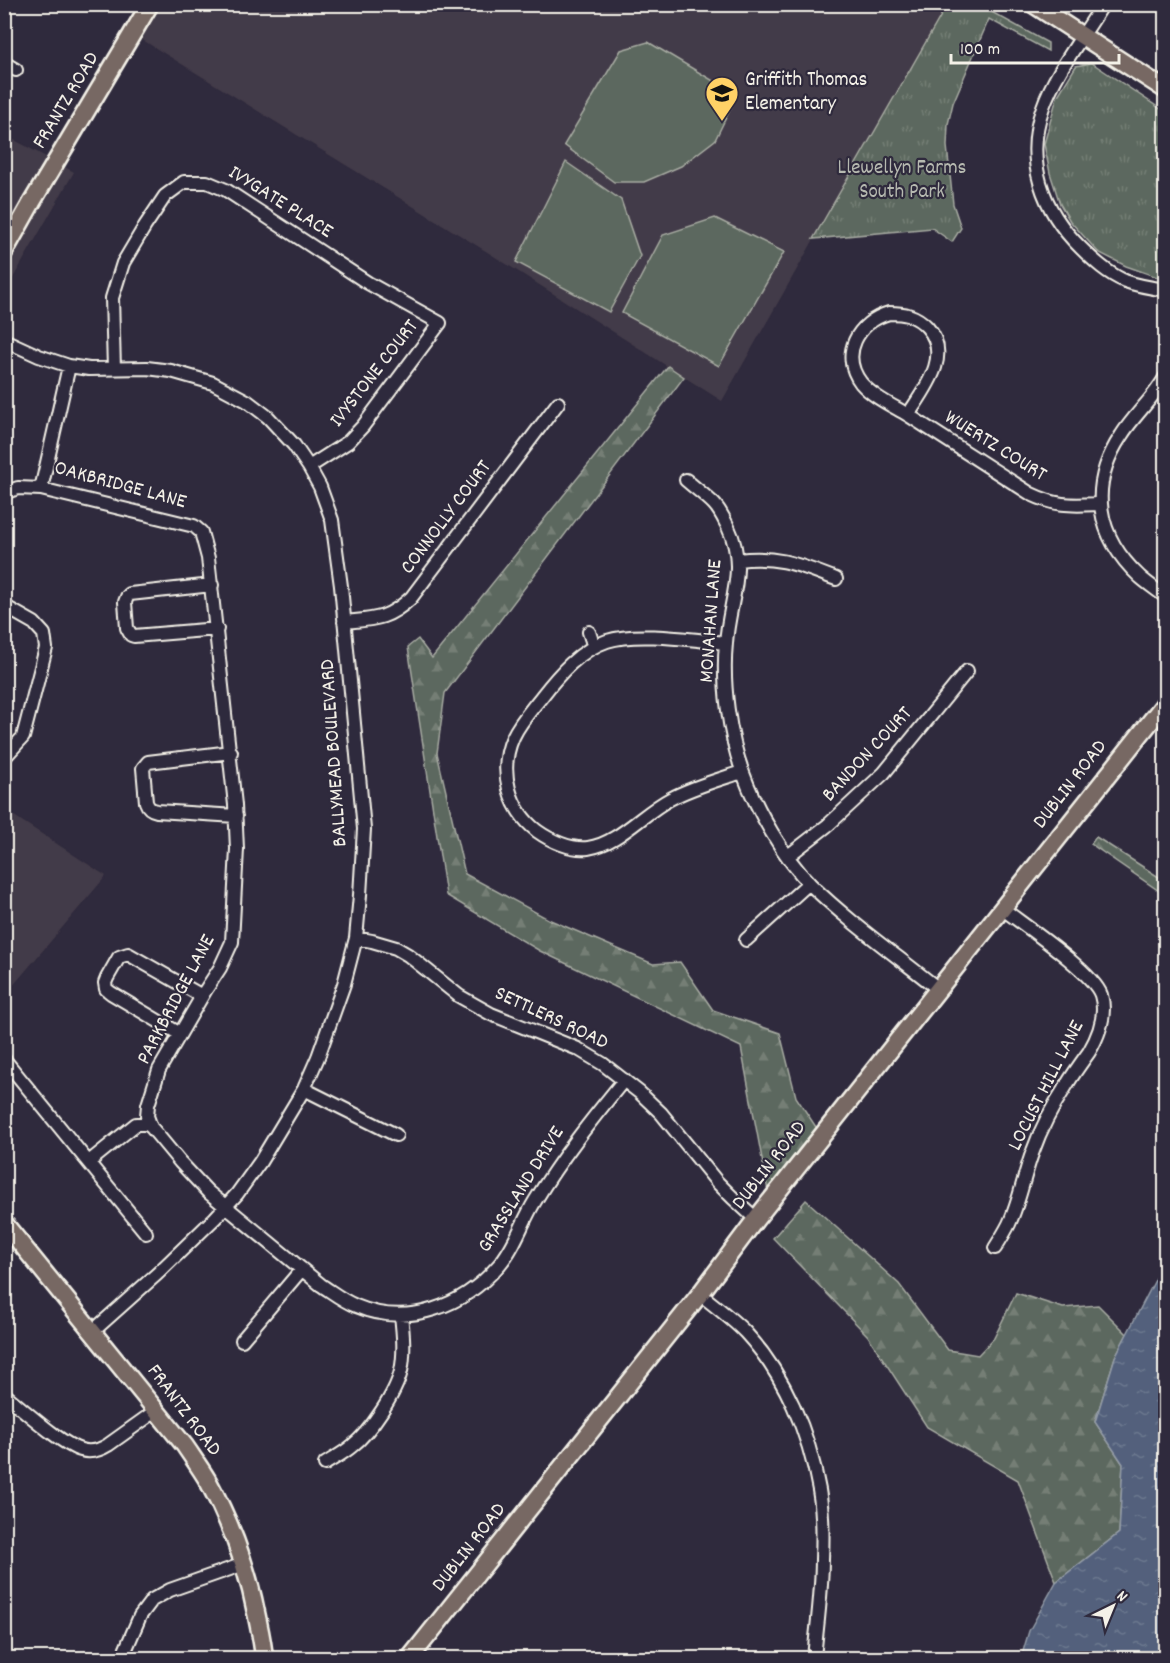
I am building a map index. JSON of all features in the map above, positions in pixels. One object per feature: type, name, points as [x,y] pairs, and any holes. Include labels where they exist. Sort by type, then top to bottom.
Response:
[{"type":"main road","name":"FRANTZ ROAD","points":[[4,252],[150,4]]},
{"type":"main road","points":[[1032,4],[1166,90]]},
{"type":"main road","name":"DUBLIN ROAD","points":[[410,1659],[1166,702]]},
{"type":"main road","name":"FRANTZ ROAD","points":[[4,1223],[157,1410],[185,1446],[208,1482],[244,1564],[252,1590],[264,1648],[264,1659]]},
{"type":"street","points":[[1103,4],[1051,88],[1043,106],[1035,145],[1041,187],[1053,214],[1091,258],[1107,271],[1125,280],[1166,290]]},
{"type":"street","name":"IVYGATE PLACE","points":[[114,369],[112,298],[123,263],[165,196],[184,182],[207,182],[226,190],[368,283],[440,323]]},
{"type":"street","name":"WUERTZ COURT","points":[[908,416],[932,379],[938,360],[938,350],[930,331],[922,322],[912,316],[889,313],[868,322],[860,330],[855,340],[852,352],[853,363],[856,375],[863,384],[908,416],[1031,494],[1047,502],[1065,506],[1101,504]]},
{"type":"street","name":"IVYSTONE COURT","points":[[309,467],[348,442],[363,426],[440,323]]},
{"type":"street","name":"BALLYMEAD BOULEVARD","points":[[4,340],[39,357],[69,366],[89,369],[147,368],[171,371],[213,383],[247,401],[268,417],[288,437],[320,487],[332,520],[337,547],[364,829],[356,938],[344,984],[304,1089],[260,1162],[225,1207],[92,1332]]},
{"type":"street","name":"OAKBRIDGE LANE","points":[[69,366],[41,489],[194,526],[201,532]]},
{"type":"street","points":[[1166,376],[1122,434],[1105,468],[1101,484],[1101,504],[1113,545],[1140,578],[1166,597]]},
{"type":"street","name":"CONNOLLY COURT","points":[[344,622],[381,618],[397,610],[411,598],[558,403]]},
{"type":"street","name":"MONAHAN LANE","points":[[686,480],[709,499],[721,513],[735,543],[738,560],[726,643],[726,691],[732,734],[742,772],[768,827],[809,884],[938,989]]},
{"type":"street","points":[[4,493],[18,488],[41,489]]},
{"type":"street","name":"PARKBRIDGE LANE","points":[[151,1127],[147,1116],[148,1105],[159,1070],[220,968],[232,942],[237,849],[236,816],[212,585],[201,532]]},
{"type":"street","points":[[738,560],[770,558],[836,579]]},
{"type":"street","points":[[212,585],[130,594],[125,602],[129,632],[134,636],[217,629]]},
{"type":"street","points":[[4,606],[34,623],[44,634],[46,648],[23,737],[4,758]]},
{"type":"street","points":[[589,632],[594,646]]},
{"type":"street","points":[[726,643],[663,637],[625,637],[594,646],[568,666],[518,728],[506,762],[508,788],[517,809],[530,825],[556,842],[570,847],[586,848],[612,840],[670,799],[742,772]]},
{"type":"street","name":"BANDON COURT","points":[[788,856],[834,820],[884,773],[967,671]]},
{"type":"street","points":[[231,752],[148,762],[143,768],[146,802],[152,810],[236,816]]},
{"type":"street","points":[[746,940],[809,884]]},
{"type":"street","name":"LOCUST HILL LANE","points":[[995,1248],[1009,1225],[1042,1128],[1065,1087],[1090,1050],[1102,1023],[1103,1011],[1100,994],[1091,980],[1079,968],[1003,909]]},
{"type":"street","name":"SETTLERS ROAD","points":[[356,938],[396,948],[459,996],[491,1014],[578,1049],[603,1064],[661,1113],[717,1182],[756,1219]]},
{"type":"street","points":[[180,1034],[106,989],[105,983],[111,970],[119,957],[128,954],[202,996]]},
{"type":"street","points":[[4,1059],[146,1233]]},
{"type":"street","name":"GRASSLAND DRIVE","points":[[225,1207],[337,1296],[355,1305],[386,1315],[415,1314],[438,1309],[464,1296],[487,1278],[501,1263],[534,1202],[580,1133],[624,1080]]},
{"type":"street","points":[[304,1089],[396,1135]]},
{"type":"street","points":[[89,1162],[136,1124],[147,1124],[208,1192],[225,1207]]},
{"type":"street","points":[[242,1340],[302,1269]]},
{"type":"street","points":[[699,1294],[744,1331],[763,1354],[792,1403],[804,1430],[819,1491],[821,1521],[822,1559],[814,1659]]},
{"type":"street","points":[[325,1464],[353,1446],[374,1422],[391,1396],[401,1372],[403,1349],[401,1315]]},
{"type":"street","points":[[4,1394],[65,1443],[86,1451],[102,1449],[157,1410]]},
{"type":"street","points":[[122,1659],[140,1616],[152,1600],[170,1590],[244,1564]]},
{"type":"shaded area","name":"Griffith Thomas Elementary","points":[[144,4],[947,5],[722,401],[489,253],[128,31]]},
{"type":"shaded area","points":[[5,135],[74,172],[5,292]]},
{"type":"shaded area","points":[[5,810],[106,876],[5,995]]},
{"type":"green space","name":"Llewellyn Farms South Park","points":[[947,5],[979,5],[1048,43],[1048,51],[989,19],[953,103],[948,124],[947,146],[953,204],[961,228],[952,242],[932,228],[813,239]]},
{"type":"green space","points":[[648,42],[737,95],[715,140],[681,166],[644,182],[614,182],[564,145],[621,50]]},
{"type":"green space","points":[[1092,63],[1165,112],[1165,278],[1126,266],[1098,252],[1070,221],[1060,204],[1044,144],[1057,97],[1076,66]]},
{"type":"green space","points":[[566,162],[621,200],[640,256],[609,312],[516,262]]},
{"type":"green space","points":[[715,218],[784,252],[719,366],[622,313],[663,235]]},
{"type":"green space","points":[[668,366],[684,377],[445,693],[437,753],[465,874],[548,919],[653,964],[680,962],[713,1010],[780,1033],[796,1097],[818,1130],[768,1191],[741,1047],[540,951],[446,895],[408,647],[418,639],[432,658]]},
{"type":"green space","points":[[1096,837],[1165,881],[1165,895],[1091,844]]},
{"type":"green space","points":[[806,1200],[899,1284],[948,1350],[978,1355],[994,1338],[1016,1293],[1063,1308],[1098,1305],[1127,1334],[1115,1357],[1095,1422],[1123,1464],[1119,1533],[1056,1582],[1018,1480],[927,1427],[868,1336],[773,1238]]},
{"type":"water","points":[[1165,1261],[1165,1658],[1021,1658],[1029,1631],[1056,1582],[1119,1533],[1123,1464],[1095,1422],[1115,1357]]},
{"type":"place","name":"Griffith Thomas Elementary","points":[[722,122]]}]
